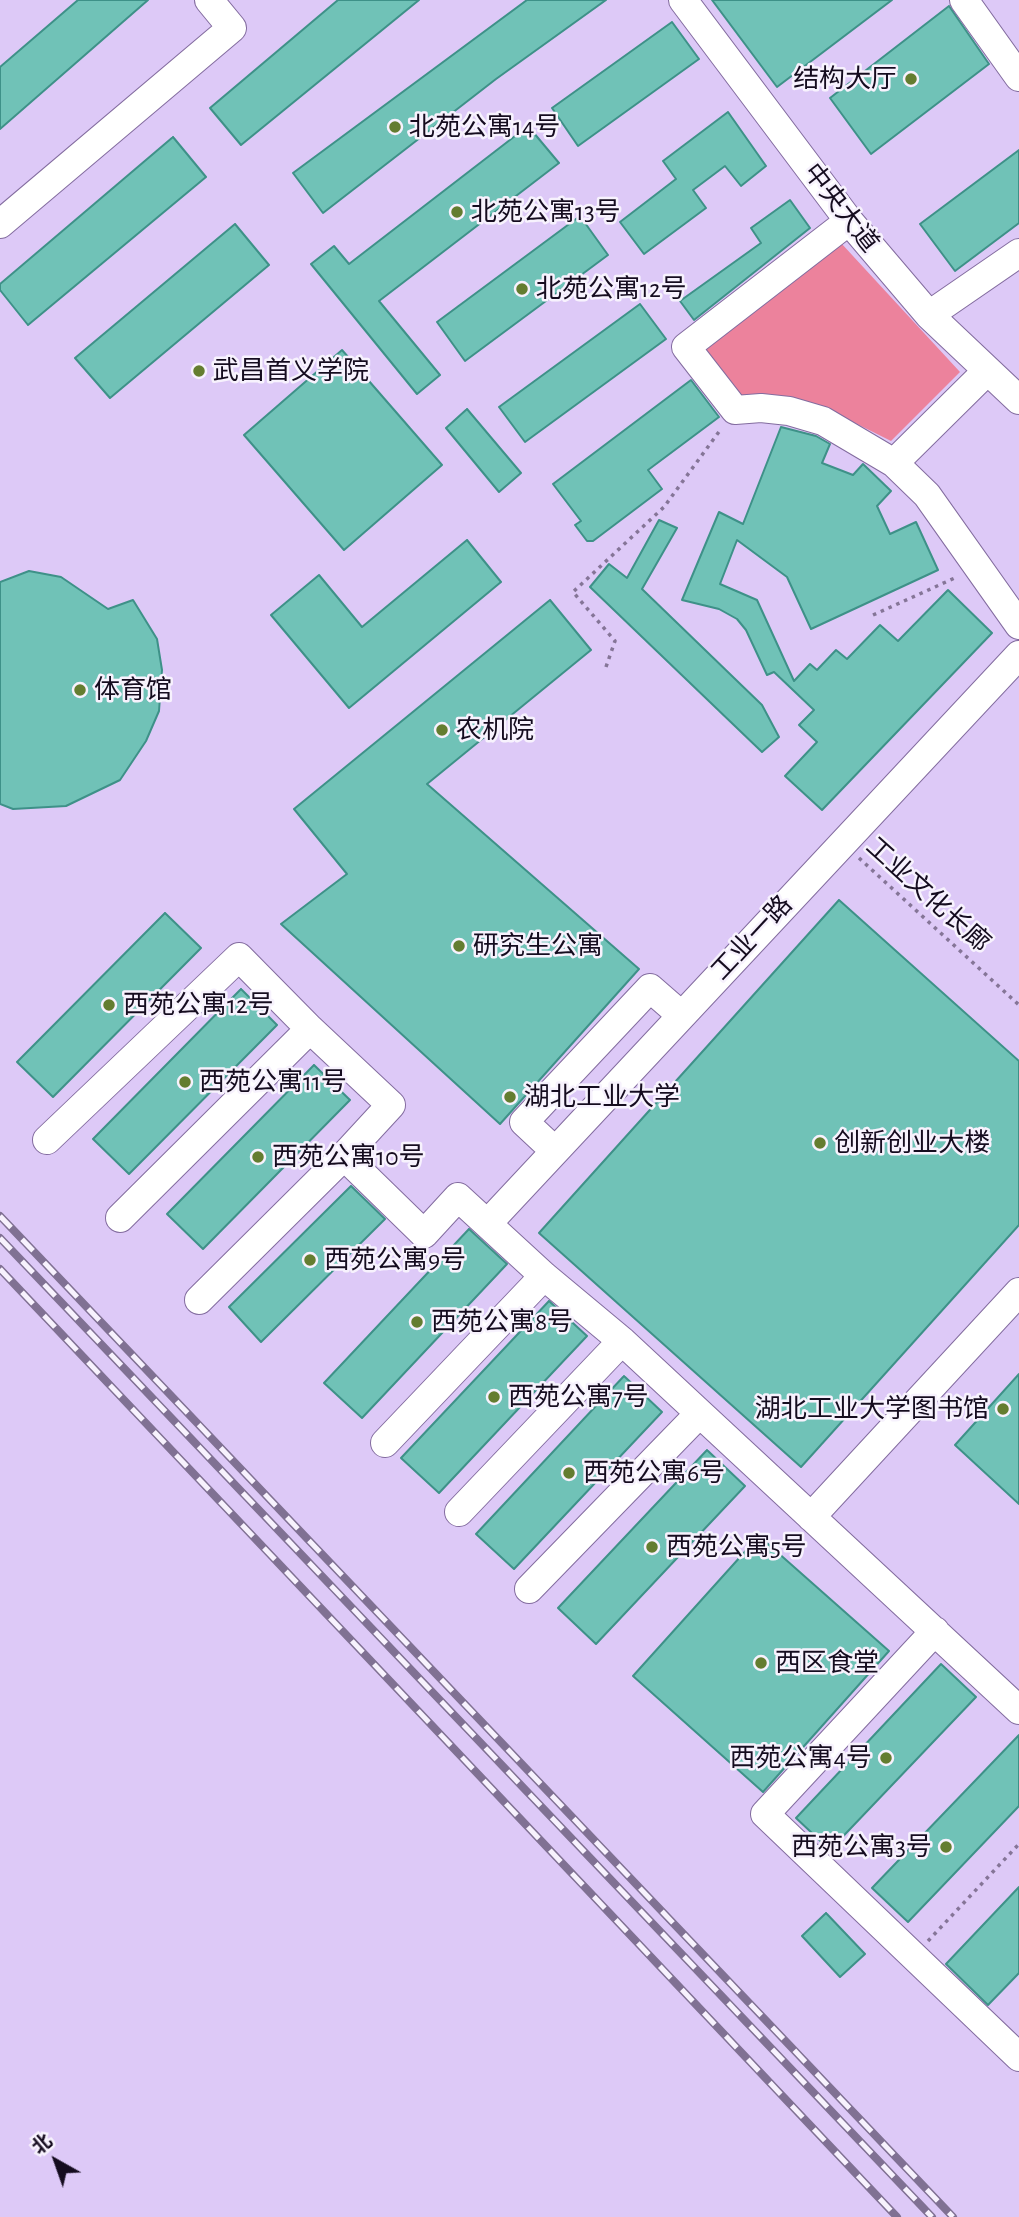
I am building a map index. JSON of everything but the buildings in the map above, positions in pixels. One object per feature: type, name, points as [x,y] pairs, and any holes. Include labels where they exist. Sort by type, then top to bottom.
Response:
[{"type":"street","points":[[0,224],[232,28],[209,0]]},
{"type":"street","name":"中央大道","points":[[683,0],[849,221],[929,315],[1019,400]]},
{"type":"street","points":[[964,0],[1019,77]]},
{"type":"street","points":[[849,221],[686,347],[735,410],[761,408],[789,411],[823,421],[894,463],[927,495],[1019,625]]},
{"type":"street","points":[[929,315],[1019,253]]},
{"type":"street","points":[[894,463],[987,371]]},
{"type":"street","name":"工业一路","points":[[488,1223],[1019,655]]},
{"type":"street","points":[[47,1140],[239,957],[310,1030],[391,1105],[344,1156],[199,1300]]},
{"type":"street","points":[[555,1150],[524,1122],[650,988],[681,1015]]},
{"type":"street","points":[[120,1218],[310,1030]]},
{"type":"street","points":[[344,1156],[424,1234],[458,1198],[621,1342],[1019,1710]]},
{"type":"street","points":[[385,1443],[544,1276]]},
{"type":"street","points":[[811,1517],[1019,1292]]},
{"type":"street","points":[[459,1512],[621,1342]]},
{"type":"street","points":[[529,1589],[699,1414]]},
{"type":"street","points":[[935,1631],[765,1814],[1019,2057]]},
{"type":"path","points":[[606,667],[615,642],[573,592],[664,508],[735,410]]},
{"type":"path","points":[[873,615],[978,567]]},
{"type":"path","name":"工业文化长廊","points":[[842,843],[1019,1005]]},
{"type":"path","points":[[913,1958],[1019,1844]]},
{"type":"shaded area","points":[[841,243],[960,372],[891,441],[825,408],[738,397],[698,351]]},
{"type":"railway","points":[[0,1216],[953,2217]]},
{"type":"railway","points":[[0,1238],[932,2217]]},
{"type":"railway","points":[[0,1269],[897,2217]]},
{"type":"place","name":"结构大厅","points":[[911,79]]},
{"type":"place","name":"北苑公寓14号","points":[[395,127]]},
{"type":"place","name":"北苑公寓13号","points":[[457,212]]},
{"type":"place","name":"北苑公寓12号","points":[[522,289]]},
{"type":"place","name":"武昌首义学院","points":[[199,371]]},
{"type":"place","name":"体育馆","points":[[80,690]]},
{"type":"place","name":"农机院","points":[[442,730]]},
{"type":"place","name":"研究生公寓","points":[[459,946]]},
{"type":"place","name":"西苑公寓12号","points":[[109,1005]]},
{"type":"place","name":"西苑公寓11号","points":[[185,1082]]},
{"type":"place","name":"湖北工业大学","points":[[510,1097]]},
{"type":"place","name":"创新创业大楼","points":[[820,1143]]},
{"type":"place","name":"西苑公寓10号","points":[[258,1157]]},
{"type":"place","name":"西苑公寓9号","points":[[310,1260]]},
{"type":"place","name":"西苑公寓8号","points":[[417,1322]]},
{"type":"place","name":"西苑公寓7号","points":[[494,1397]]},
{"type":"place","name":"湖北工业大学图书馆","points":[[1003,1409]]},
{"type":"place","name":"西苑公寓6号","points":[[569,1473]]},
{"type":"place","name":"西苑公寓5号","points":[[652,1547]]},
{"type":"place","name":"西区食堂","points":[[761,1663]]},
{"type":"place","name":"西苑公寓4号","points":[[886,1758]]},
{"type":"place","name":"西苑公寓3号","points":[[946,1847]]}]
